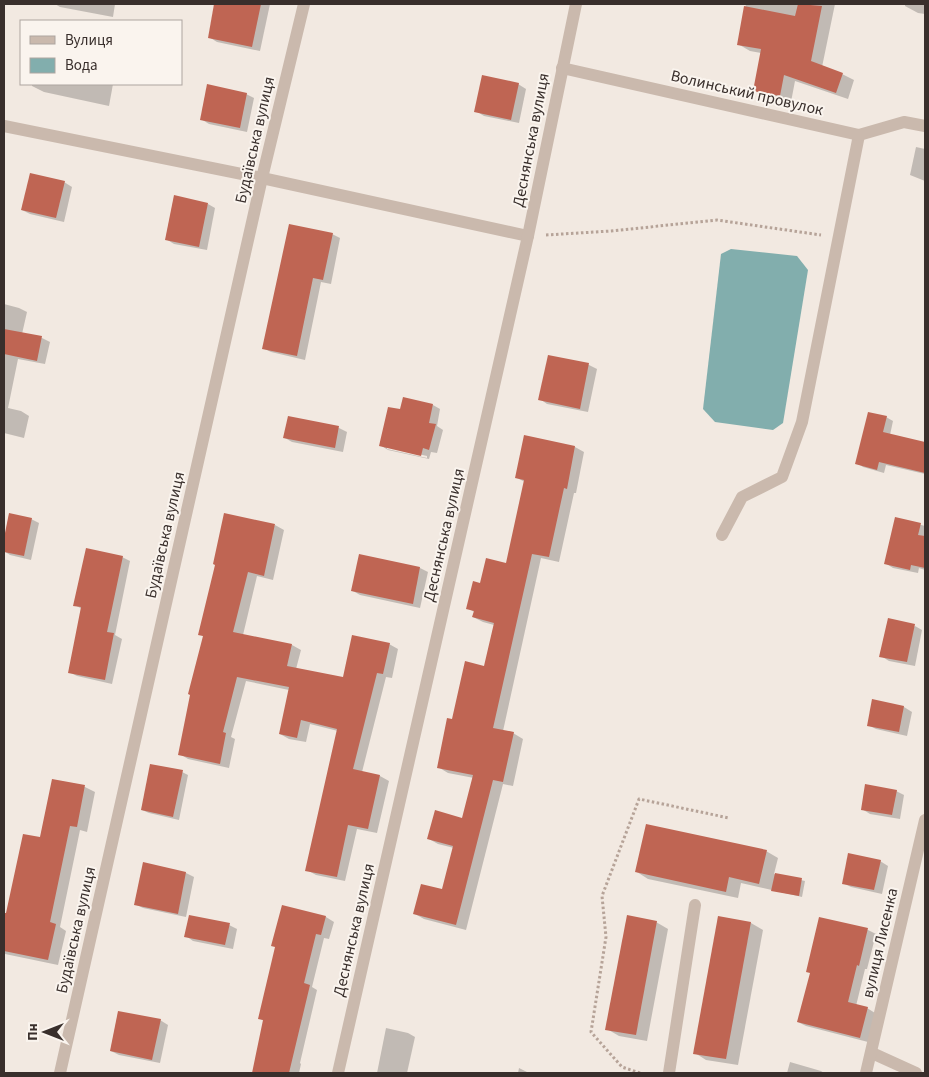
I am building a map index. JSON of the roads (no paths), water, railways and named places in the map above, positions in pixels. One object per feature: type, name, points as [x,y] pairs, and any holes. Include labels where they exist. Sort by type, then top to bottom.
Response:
[{"type":"street","name":"Будаївська вулиця","points":[[60,1073],[262,178],[304,4]]},
{"type":"street","name":"Деснянська вулиця","points":[[338,1073],[528,236],[576,4]]},
{"type":"street","name":"Волинський провулок","points":[[562,68],[859,135],[904,122],[925,126]]},
{"type":"street","points":[[4,126],[262,178],[528,236]]},
{"type":"street","points":[[722,535],[742,497],[782,477],[802,422],[859,135]]},
{"type":"street","name":"вулиця Лисенка","points":[[866,1073],[925,820]]},
{"type":"street","points":[[669,1073],[695,905]]},
{"type":"street","points":[[872,1053],[916,1073]]},
{"type":"water","points":[[731,249],[797,256],[808,270],[783,423],[773,430],[715,422],[703,409],[721,254]]}]
